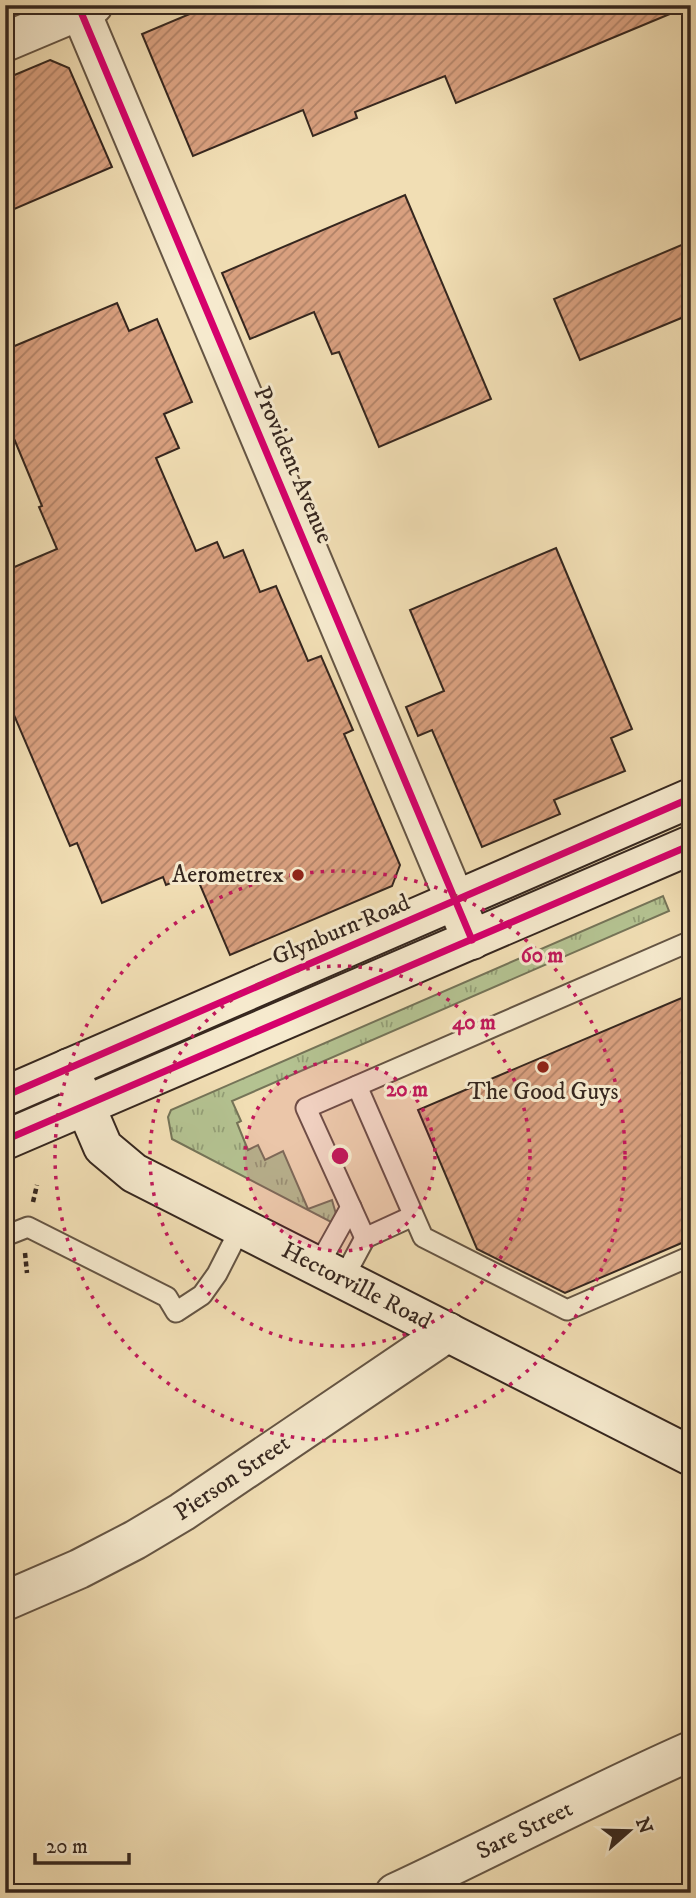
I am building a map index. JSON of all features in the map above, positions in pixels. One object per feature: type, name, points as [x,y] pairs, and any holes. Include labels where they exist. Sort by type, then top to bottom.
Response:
[{"type":"street","points":[[5,42],[84,7]]},
{"type":"street","name":"Provident Avenue","points":[[84,7],[472,940]]},
{"type":"street","name":"Glynburn Road","points":[[5,1096],[691,798]]},
{"type":"street","points":[[5,1140],[691,845]]},
{"type":"street","name":"Hectorville Road","points":[[69,1068],[103,1147],[134,1173],[691,1456]]},
{"type":"street","name":"Pierson Street","points":[[5,1601],[79,1569],[182,1512],[448,1332]]},
{"type":"street","name":"Sare Street","points":[[395,1893],[615,1785],[691,1751]]},
{"type":"lane","points":[[365,1238],[306,1108],[691,941]]},
{"type":"lane","points":[[357,1086],[423,1237],[567,1310],[691,1256]]},
{"type":"lane","points":[[330,1273],[351,1207]]},
{"type":"lane","points":[[330,1273],[365,1238],[413,1216]]},
{"type":"lane","points":[[5,1236],[28,1227],[167,1297],[176,1312],[202,1295],[217,1275],[241,1227]]},
{"type":"path","points":[[24,1248],[27,1273]]},
{"type":"green space","points":[[663,896],[669,911],[232,1101],[241,1121],[237,1123],[248,1150],[258,1145],[265,1160],[283,1151],[308,1209],[332,1200],[336,1214],[331,1222],[172,1139],[168,1117],[171,1110]]},
{"type":"building","points":[[211,5],[689,6],[456,103],[445,76],[355,112],[357,118],[313,136],[303,110],[193,156],[142,34]]},
{"type":"building","points":[[50,60],[69,68],[112,167],[5,213],[5,79]]},
{"type":"building","points":[[405,195],[491,399],[379,447],[339,352],[332,354],[314,312],[250,339],[222,273]]},
{"type":"building","points":[[691,241],[691,314],[580,360],[554,299]]},
{"type":"building","points":[[117,303],[129,331],[157,319],[192,402],[164,414],[179,448],[156,458],[196,551],[217,542],[224,558],[243,550],[260,592],[276,586],[308,661],[321,656],[353,730],[344,734],[400,865],[392,886],[230,955],[195,873],[166,885],[163,877],[102,903],[77,843],[70,846],[14,715],[5,719],[5,571],[57,549],[5,417],[5,350]]},
{"type":"building","points":[[556,548],[632,729],[611,738],[625,771],[554,800],[560,814],[482,847],[432,730],[418,736],[406,707],[444,691],[410,610]]},
{"type":"building","points":[[691,994],[691,1239],[565,1293],[477,1249],[418,1110]]},
{"type":"cycle path","points":[[78,5],[472,940]]},
{"type":"cycle path","points":[[5,1096],[691,798]]},
{"type":"cycle path","points":[[5,1140],[691,845]]},
{"type":"place","name":"Aerometrex","points":[[298,875]]},
{"type":"place","name":"The Good Guys","points":[[543,1067]]}]
